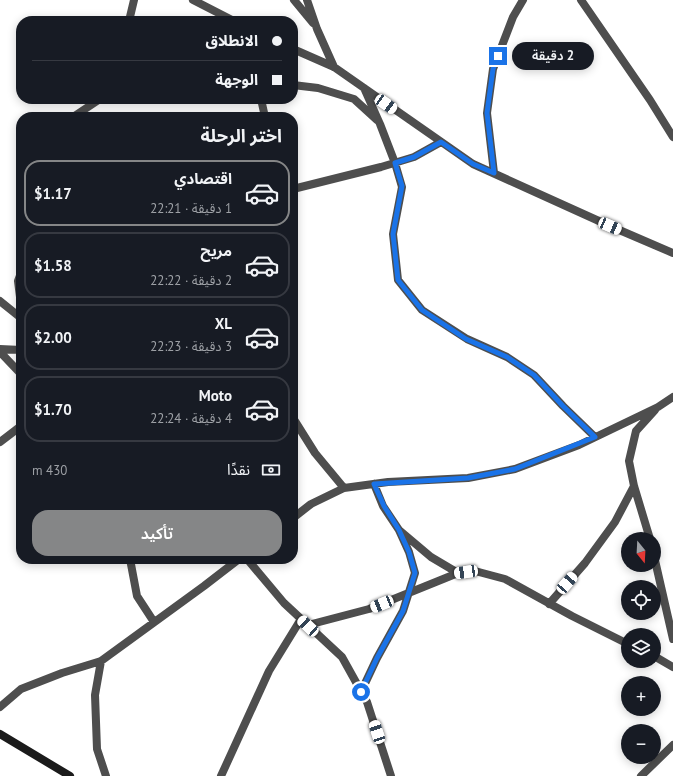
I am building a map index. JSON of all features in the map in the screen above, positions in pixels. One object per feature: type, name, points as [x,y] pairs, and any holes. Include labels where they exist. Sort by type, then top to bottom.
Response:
[{"type":"street","points":[[130,16],[134,0]]},
{"type":"street","points":[[193,0],[223,16]]},
{"type":"street","points":[[294,0],[317,29]]},
{"type":"street","points":[[307,0],[317,29],[334,67]]},
{"type":"street","points":[[494,173],[487,113],[493,69],[512,18],[523,0]]},
{"type":"street","points":[[581,0],[650,100],[673,137]]},
{"type":"street","points":[[298,51],[334,67],[473,164],[673,253]]},
{"type":"street","points":[[298,86],[318,88],[354,99],[380,124]]},
{"type":"street","points":[[364,88],[380,124],[402,186],[393,234],[398,280],[422,310],[466,339],[507,357],[534,375],[595,437]]},
{"type":"street","points":[[80,112],[92,104]]},
{"type":"street","points":[[298,188],[414,157],[441,142]]},
{"type":"street","points":[[0,301],[16,314]]},
{"type":"street","points":[[0,349],[16,350]]},
{"type":"street","points":[[0,352],[16,369]]},
{"type":"street","points":[[298,514],[311,504],[344,488],[374,484],[468,478],[515,469],[595,437],[673,397]]},
{"type":"street","points":[[648,532],[634,486],[630,461],[636,431],[658,406]]},
{"type":"street","points":[[298,426],[315,453],[344,488]]},
{"type":"street","points":[[0,442],[16,430]]},
{"type":"street","points":[[361,692],[377,658],[403,611],[415,573],[409,552],[399,530],[384,506],[374,484]]},
{"type":"street","points":[[549,604],[586,563],[615,522],[634,486]]},
{"type":"street","points":[[399,530],[431,557],[458,573]]},
{"type":"street","points":[[131,564],[137,596],[154,622]]},
{"type":"street","points":[[0,707],[21,689],[62,673],[101,661],[233,564]]},
{"type":"street","points":[[251,564],[284,603],[342,657],[367,702],[391,776]]},
{"type":"street","points":[[308,626],[368,609],[458,573],[475,571],[505,579],[549,604],[621,640]]},
{"type":"street","points":[[658,572],[673,639]]},
{"type":"street","points":[[221,776],[269,671],[301,619]]},
{"type":"street","points":[[661,660],[673,667]]},
{"type":"street","points":[[101,661],[95,694],[97,749],[106,776]]},
{"type":"street","points":[[0,734],[70,776]]},
{"type":"street","points":[[641,776],[673,745]]},
{"type":"route","points":[[361,692],[377,658],[403,611],[415,573],[409,552],[399,530],[384,506],[374,484],[468,478],[515,469],[595,437],[534,375],[507,357],[466,339],[422,310],[398,280],[393,234],[402,186],[395,163],[414,157],[441,142],[473,164],[494,173],[487,113],[493,69],[498,56]]}]
